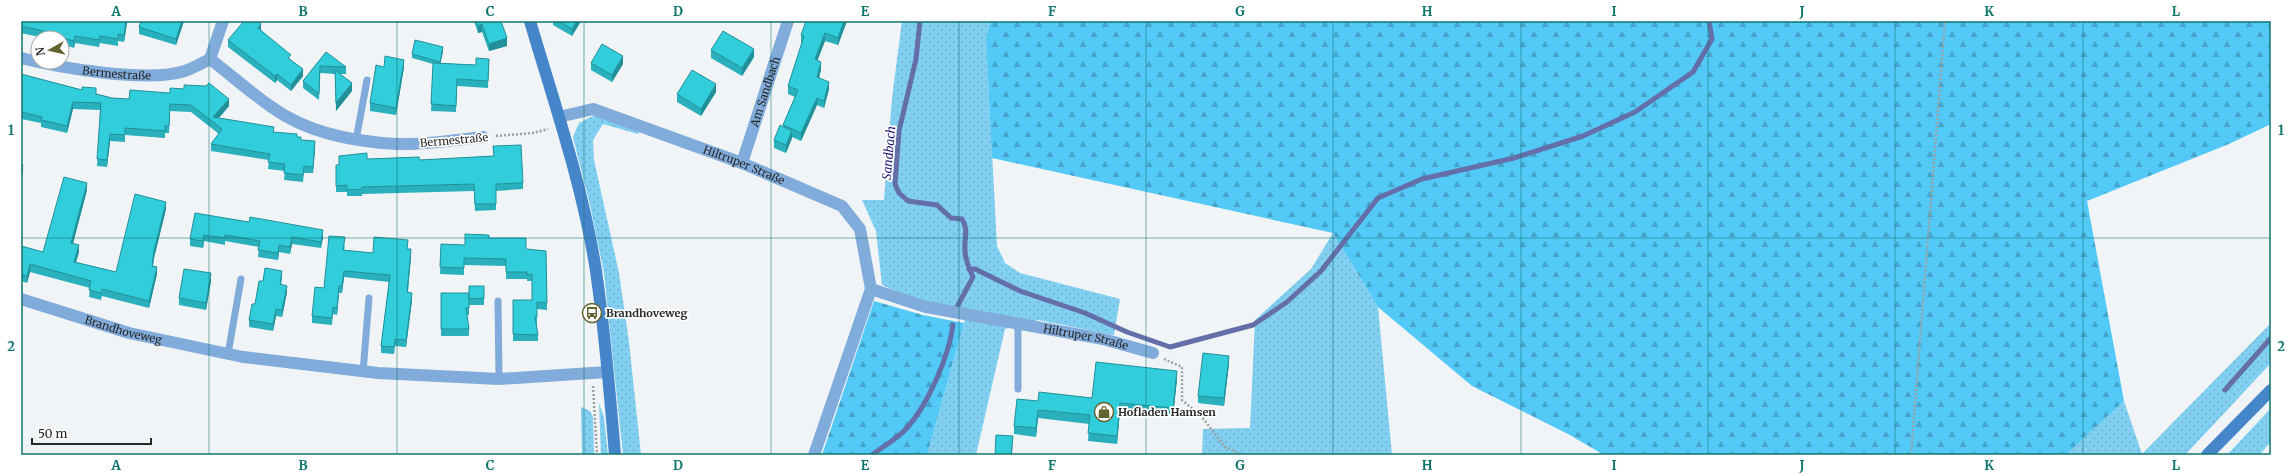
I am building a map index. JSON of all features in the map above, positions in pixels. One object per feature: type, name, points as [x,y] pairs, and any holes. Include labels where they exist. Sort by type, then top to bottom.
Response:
[{"type":"street","points":[[210,59],[223,21]]},
{"type":"street","points":[[530,21],[580,193],[592,248],[608,372],[615,455]]},
{"type":"street","name":"Am Sandbach","points":[[742,163],[788,21]]},
{"type":"street","name":"Bermestraße","points":[[21,58],[92,70],[149,76],[185,71],[210,59],[273,109],[295,121],[356,140],[399,144],[483,137]]},
{"type":"street","name":"Hiltruper Straße","points":[[559,117],[593,109],[742,163],[842,206],[860,229],[871,289],[814,455]]},
{"type":"street","name":"Hiltruper Straße","points":[[871,289],[926,308],[1103,338],[1153,353]]},
{"type":"street","name":"Brandhoveweg","points":[[21,299],[129,333],[228,354],[363,372],[499,379],[608,372]]},
{"type":"street","points":[[2207,455],[2271,390]]},
{"type":"lane","points":[[356,140],[367,80]]},
{"type":"lane","points":[[228,354],[241,278]]},
{"type":"lane","points":[[363,372],[369,298]]},
{"type":"lane","points":[[498,301],[499,379]]},
{"type":"lane","points":[[1018,324],[1018,388]]},
{"type":"path","points":[[1911,455],[1945,21]]},
{"type":"path","name":"Bermestraße","points":[[483,137],[533,133],[551,128],[552,136]]},
{"type":"path","points":[[1153,353],[1182,366],[1182,400],[1202,417],[1225,447],[1244,455]]},
{"type":"path","points":[[593,374],[598,455]]},
{"type":"shaded area","points":[[902,21],[990,21],[986,39],[997,246],[1005,263],[1020,273],[1120,299],[1114,335],[1038,320],[1005,329],[976,455],[927,455],[967,312],[927,305],[882,285],[876,231],[862,200],[884,200],[892,98]]},
{"type":"shaded area","points":[[595,115],[641,129],[638,134],[603,124],[593,140],[594,160],[619,273],[629,342],[641,455],[623,455],[604,273],[590,205],[573,137],[579,123]]},
{"type":"shaded area","points":[[1333,233],[1378,307],[1392,455],[1202,455],[1203,429],[1250,428],[1255,320],[1311,269]]},
{"type":"shaded area","points":[[2271,323],[2271,363],[2185,455],[2066,455],[2124,401],[2142,454]]},
{"type":"shaded area","points":[[599,403],[604,417],[608,455],[601,455]]},
{"type":"shaded area","points":[[581,407],[590,411],[593,417],[594,455],[582,455]]},
{"type":"shaded area","points":[[2271,408],[2271,442],[2259,455],[2227,455]]},
{"type":"green space","points":[[990,21],[2271,21],[2271,124],[2229,144],[2087,201],[2124,401],[2066,455],[1604,455],[1570,435],[1472,386],[1378,307],[1333,233],[992,158],[986,39]]},
{"type":"green space","points":[[874,301],[923,315],[964,323],[927,455],[822,455]]},
{"type":"building","points":[[21,21],[126,21],[124,35],[118,34],[118,39],[100,36],[99,40],[75,36],[74,41],[70,40],[70,30],[39,30],[21,26]]},
{"type":"building","points":[[141,21],[182,21],[176,39],[139,27]]},
{"type":"building","points":[[244,21],[256,21],[261,24],[258,28],[291,55],[288,58],[303,69],[291,85],[277,74],[275,76],[228,40]]},
{"type":"building","points":[[476,21],[501,21],[507,38],[489,44],[482,24],[478,26]]},
{"type":"building","points":[[559,21],[577,21],[572,29]]},
{"type":"building","points":[[806,21],[844,21],[838,38],[825,33],[815,59],[821,62],[817,77],[829,82],[824,101],[817,98],[801,133],[783,125],[798,90],[788,86],[804,36],[801,35]]},
{"type":"building","points":[[723,31],[754,49],[742,68],[711,50]]},
{"type":"building","points":[[415,40],[443,47],[440,62],[412,54]]},
{"type":"building","points":[[602,44],[623,56],[612,75],[591,63]]},
{"type":"building","points":[[326,52],[346,67],[320,66],[319,94],[303,81]]},
{"type":"building","points":[[385,56],[404,60],[396,108],[370,103],[376,65],[384,67]]},
{"type":"building","points":[[476,58],[489,59],[488,81],[457,79],[456,106],[431,104],[433,63],[476,65]]},
{"type":"building","points":[[335,70],[352,83],[336,103]]},
{"type":"building","points":[[692,70],[716,84],[701,109],[677,94]]},
{"type":"building","points":[[21,74],[82,90],[82,87],[96,88],[96,94],[112,98],[129,99],[130,90],[170,93],[170,88],[184,89],[184,85],[206,86],[209,83],[229,99],[213,117],[274,127],[273,132],[297,134],[297,137],[301,137],[301,140],[315,141],[313,167],[304,166],[303,175],[284,173],[285,164],[268,162],[270,154],[211,144],[222,129],[191,105],[170,104],[169,126],[165,126],[165,131],[125,128],[125,135],[110,134],[107,160],[97,159],[101,103],[73,102],[67,126],[41,120],[42,117],[21,112]]},
{"type":"building","points":[[780,125],[792,131],[786,145],[774,140]]},
{"type":"building","points":[[521,145],[523,183],[496,184],[496,204],[475,204],[474,184],[362,187],[362,189],[347,190],[347,185],[336,186],[336,165],[339,165],[339,156],[367,153],[367,159],[419,157],[420,160],[494,156],[493,146]]},
{"type":"building","points":[[64,177],[87,183],[71,243],[79,245],[74,262],[116,272],[135,194],[166,202],[154,251],[152,266],[157,267],[149,301],[102,289],[101,293],[89,290],[91,281],[30,264],[27,276],[21,274],[21,246],[43,252]]},
{"type":"building","points":[[195,213],[249,222],[250,217],[323,230],[321,242],[292,237],[290,247],[279,245],[278,253],[258,250],[260,241],[225,235],[225,238],[204,235],[203,241],[190,239]]},
{"type":"building","points":[[465,234],[489,235],[489,238],[526,238],[526,249],[546,251],[547,303],[537,302],[537,317],[535,317],[538,335],[513,334],[513,300],[532,300],[532,274],[527,275],[527,272],[506,272],[506,259],[464,258],[464,268],[440,267],[441,244],[465,245]]},
{"type":"building","points":[[329,236],[345,237],[343,250],[373,253],[374,237],[408,240],[407,249],[411,249],[407,292],[412,293],[406,340],[395,339],[394,347],[381,346],[390,275],[344,271],[342,286],[339,286],[337,308],[333,307],[332,318],[312,316],[315,287],[324,288]]},
{"type":"building","points":[[265,268],[282,271],[280,284],[287,286],[282,310],[276,309],[273,324],[249,320],[252,304],[255,304],[259,281],[263,281]]},
{"type":"building","points":[[184,269],[211,273],[206,303],[179,298]]},
{"type":"building","points":[[469,286],[484,286],[484,298],[469,299]]},
{"type":"building","points":[[441,293],[469,293],[469,308],[466,308],[469,329],[441,329]]},
{"type":"building","points":[[1203,353],[1229,356],[1224,398],[1198,396]]},
{"type":"building","points":[[1096,362],[1177,371],[1173,408],[1120,403],[1117,436],[1088,433],[1090,415],[1038,410],[1036,428],[1014,426],[1017,399],[1038,401],[1039,392],[1092,398]]},
{"type":"building","points":[[996,435],[1013,436],[1011,455],[995,455]]},
{"type":"waterway","name":"Sandbach","points":[[920,21],[916,59],[899,131],[895,184],[899,193],[908,201],[937,205],[951,218],[962,219],[966,230],[966,257],[973,277],[957,307]]},
{"type":"waterway","points":[[969,269],[975,269],[1020,291],[1085,313],[1127,332],[1170,347],[1253,325],[1287,302],[1321,271],[1378,198],[1422,179],[1514,158],[1583,136],[1635,112],[1693,72],[1712,39],[1709,21]]},
{"type":"waterway","name":"Sandbach","points":[[872,455],[902,433],[922,407],[942,365],[951,337],[953,325]]},
{"type":"waterway","points":[[2225,390],[2271,338]]},
{"type":"place","name":"Brandhoveweg","points":[[592,313]]},
{"type":"place","name":"Hofladen Hamsen","points":[[1104,412]]}]
